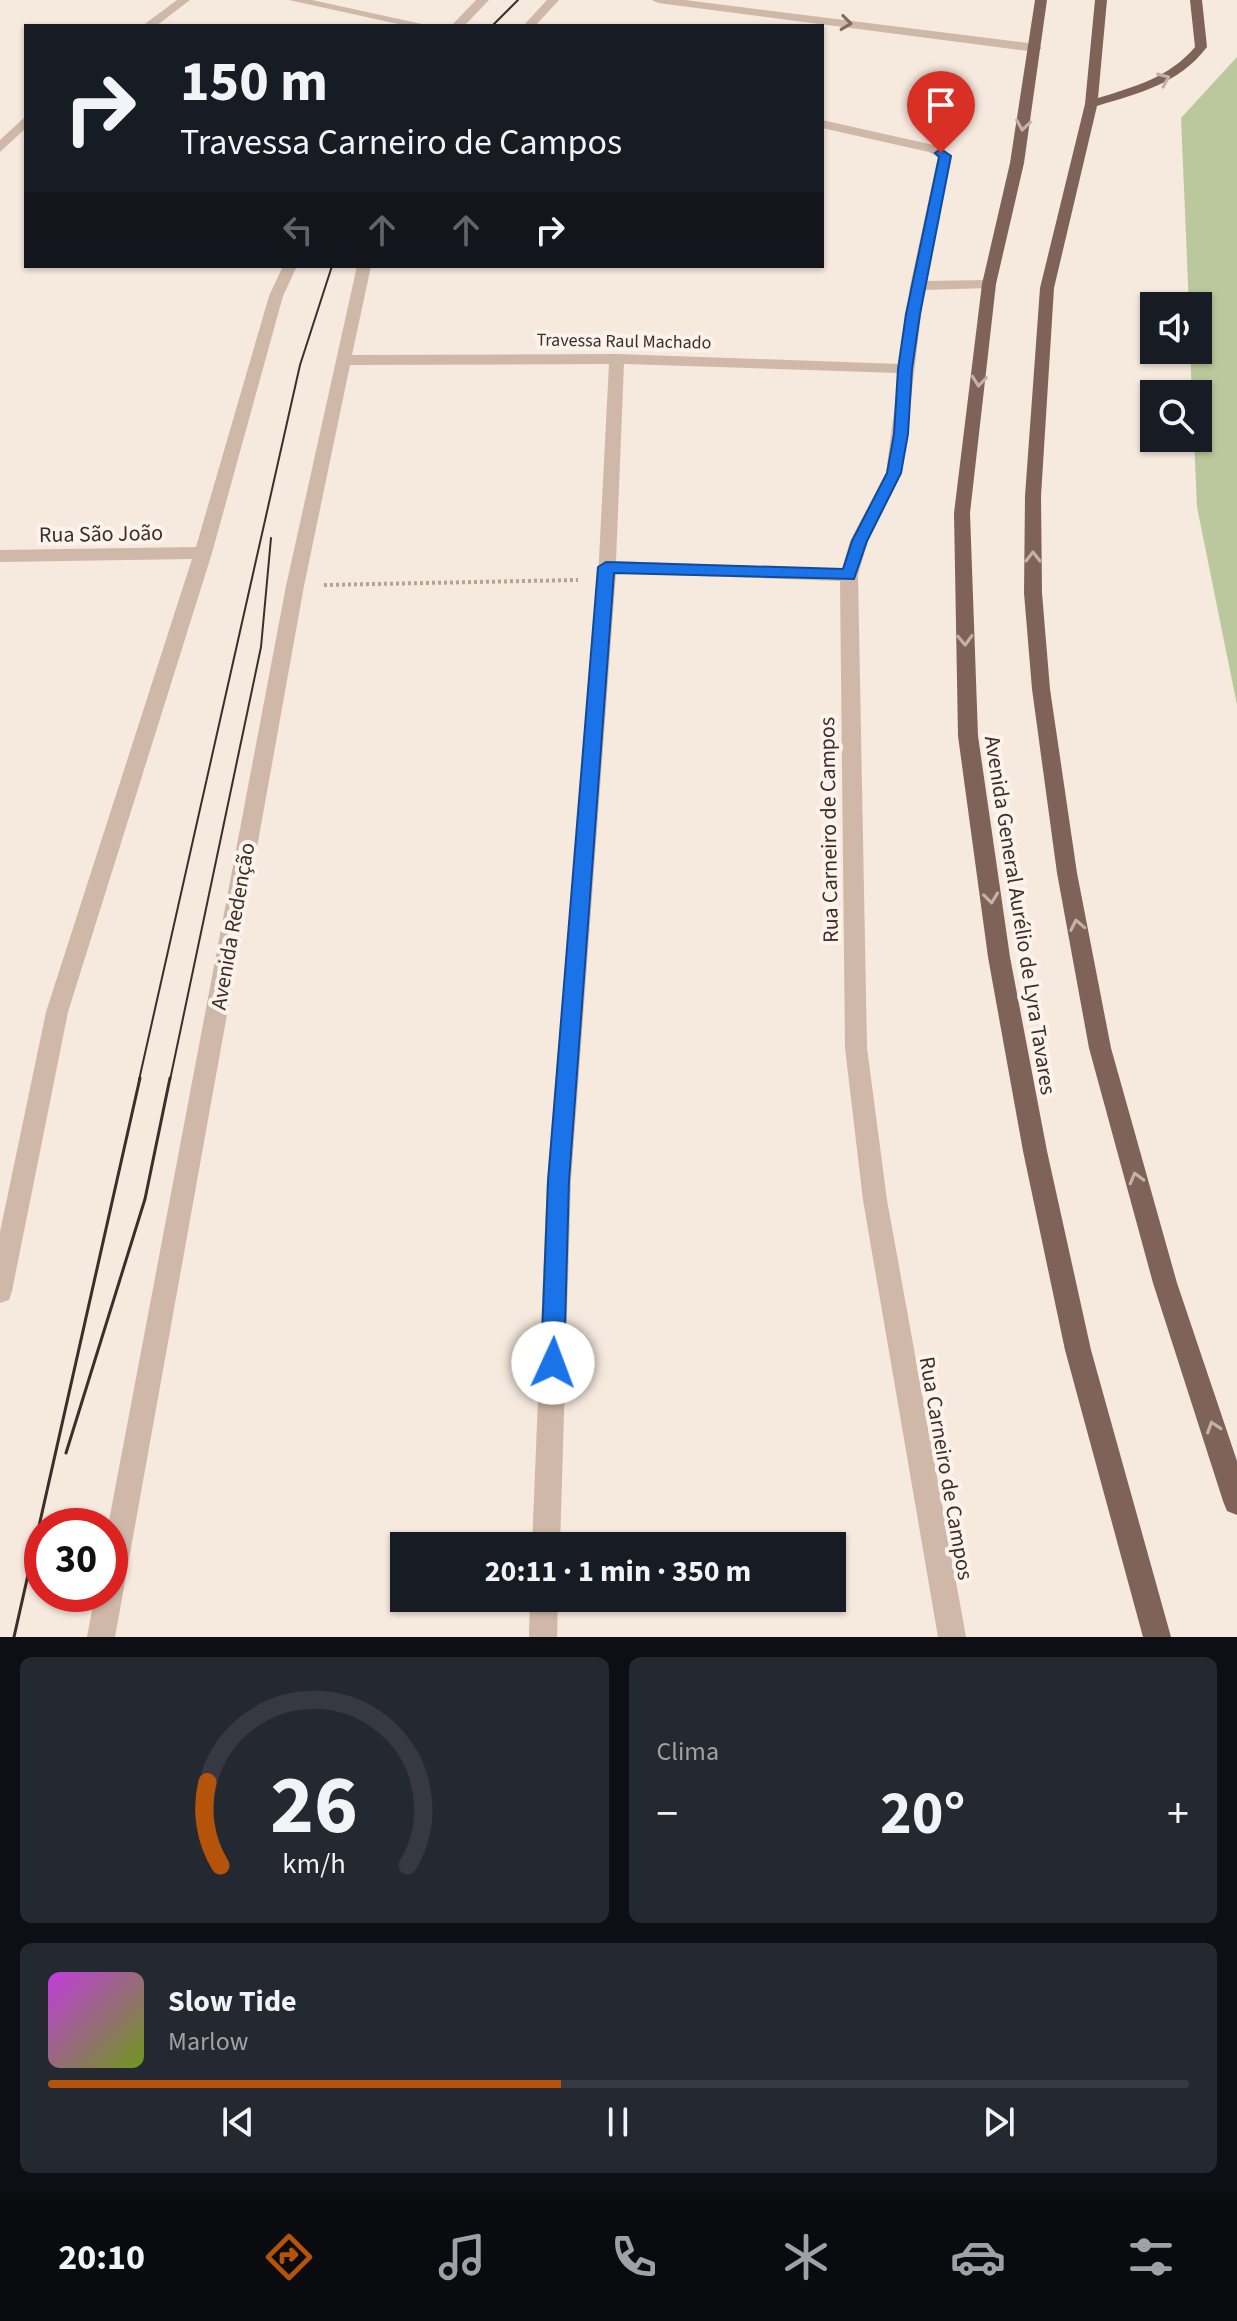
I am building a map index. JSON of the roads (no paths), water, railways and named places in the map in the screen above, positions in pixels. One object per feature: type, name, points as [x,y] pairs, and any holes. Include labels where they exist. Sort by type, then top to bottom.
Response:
[{"type":"main road","name":"Avenida General Aurélio de Lyra Tavares","points":[[1041,0],[1017,163],[989,284],[962,513],[968,736],[999,957],[1035,1151],[1078,1350],[1157,1637]]},
{"type":"main road","points":[[1101,0],[1091,104],[1047,288],[1033,496],[1033,593],[1041,689],[1067,873],[1100,1048],[1165,1283],[1237,1501]]},
{"type":"main road","points":[[1091,104],[1174,76],[1189,64],[1201,47],[1196,0]]},
{"type":"street","points":[[151,24],[184,0]]},
{"type":"street","points":[[295,0],[415,24]]},
{"type":"street","points":[[459,24],[483,0]]},
{"type":"street","points":[[531,24],[553,0]]},
{"type":"street","points":[[658,0],[1036,48]]},
{"type":"street","points":[[0,148],[24,122]]},
{"type":"street","name":"Rua Carneiro de Campos","points":[[824,124],[933,149],[945,156],[917,286],[894,473],[859,541],[849,575],[856,1048],[875,1200],[952,1637]]},
{"type":"street","points":[[0,1291],[57,1012],[203,553],[272,309],[289,268]]},
{"type":"street","name":"Avenida Redenção","points":[[125,1508],[295,586],[364,268]]},
{"type":"street","points":[[917,286],[989,284]]},
{"type":"street","points":[[546,1532],[559,1181],[607,573],[617,359]]},
{"type":"street","name":"Travessa Raul Machado","points":[[342,360],[617,359],[905,369]]},
{"type":"street","name":"Rua São João","points":[[0,556],[203,553]]},
{"type":"street","points":[[607,573],[849,575]]},
{"type":"street","points":[[101,1637],[106,1612]]},
{"type":"street","points":[[543,1637],[544,1612]]},
{"type":"tram line","points":[[494,24],[518,0]]},
{"type":"tram line","points":[[139,1080],[300,365],[331,268]]},
{"type":"tram line","points":[[170,1080],[261,647],[271,538]]},
{"type":"tram line","points":[[14,1637],[140,1078]]},
{"type":"tram line","points":[[66,1453],[145,1199],[170,1078]]}]
